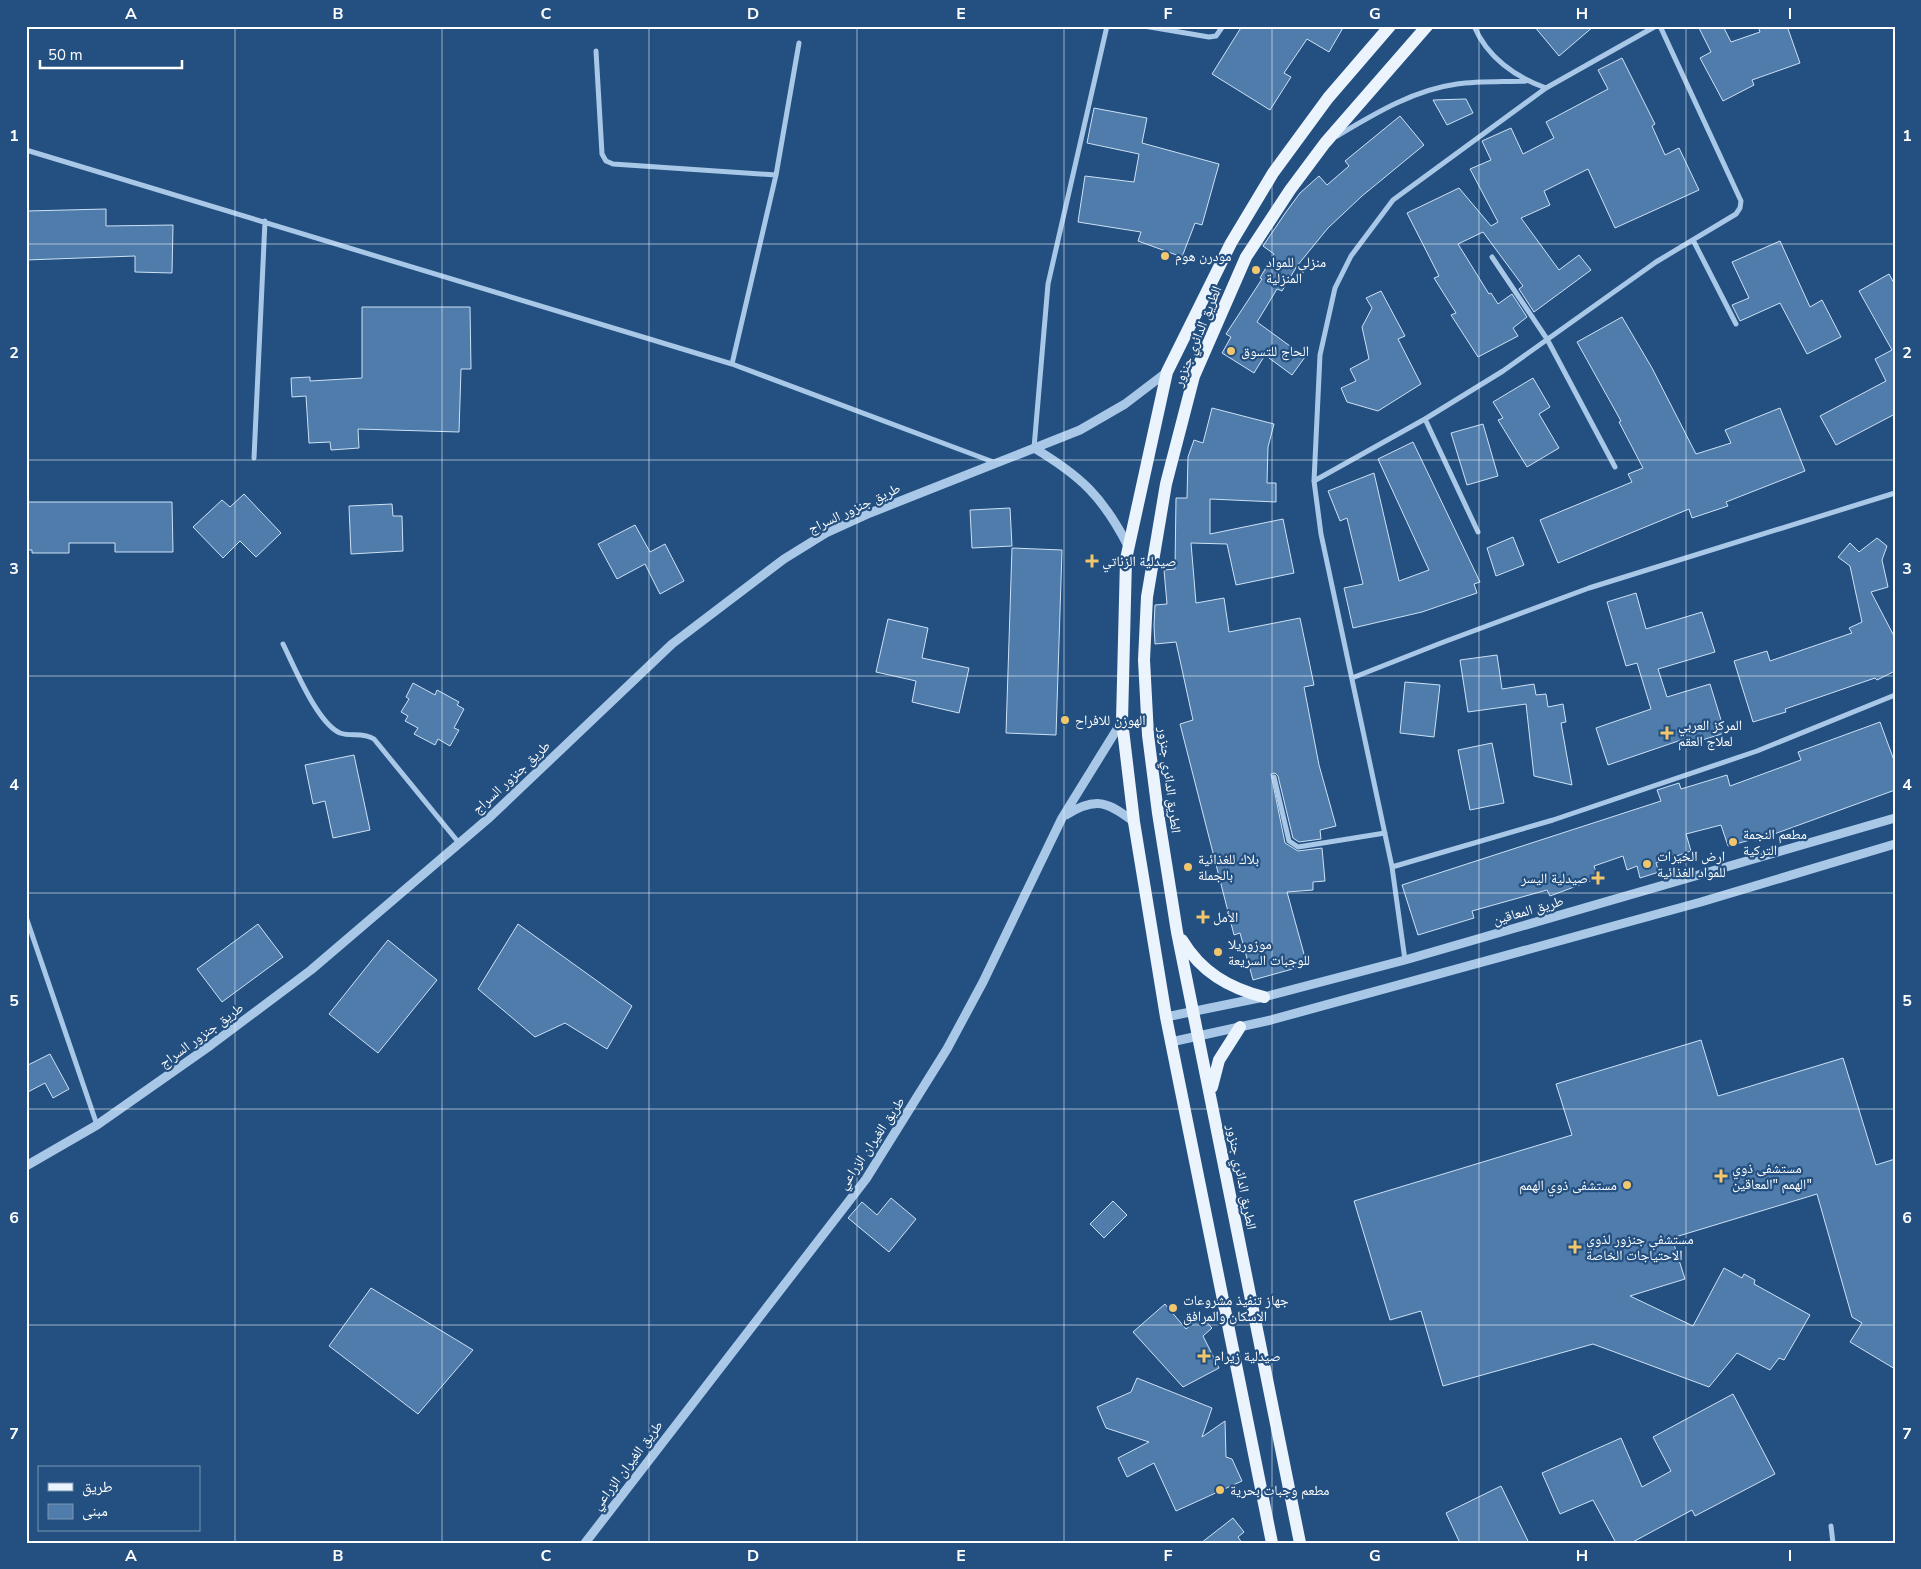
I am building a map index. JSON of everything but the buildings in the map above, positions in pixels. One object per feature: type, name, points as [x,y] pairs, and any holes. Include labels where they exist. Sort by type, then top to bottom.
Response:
[{"type":"main road","name":"الطريق الدائري جنزور","points":[[1272,1543],[1166,1017],[1134,822],[1122,721],[1123,604],[1128,546],[1167,372],[1231,243],[1273,173],[1328,98],[1390,26]]},
{"type":"main road","name":"الطريق الدائري جنزور","points":[[1300,1543],[1200,1036],[1177,932],[1158,813],[1148,734],[1144,660],[1147,596],[1166,484],[1194,376],[1246,258],[1290,190],[1325,143],[1427,26]]},
{"type":"main road","points":[[1177,932],[1198,963],[1212,975],[1245,992],[1264,997]]},
{"type":"main road","points":[[1211,1097],[1219,1060],[1240,1027]]},
{"type":"street","points":[[1107,26],[1048,284],[1034,448],[1064,466],[1090,488],[1112,515],[1128,546]]},
{"type":"street","points":[[1144,26],[1209,37],[1216,36],[1223,26]]},
{"type":"street","points":[[1474,26],[1480,41],[1494,57],[1527,81],[1546,88]]},
{"type":"street","points":[[1405,960],[1392,867],[1321,534],[1314,481],[1320,355],[1335,288],[1351,256],[1393,200],[1546,88],[1656,26]]},
{"type":"street","points":[[1314,481],[1424,419],[1503,371],[1656,262],[1736,214],[1740,208],[1741,201],[1660,26]]},
{"type":"street","points":[[732,364],[776,175],[799,43]]},
{"type":"street","points":[[596,51],[602,154],[606,161],[613,164],[776,175]]},
{"type":"street","points":[[1325,143],[1373,114],[1422,92],[1457,84],[1527,81]]},
{"type":"street","points":[[26,150],[732,364],[996,463]]},
{"type":"street","points":[[254,458],[265,221]]},
{"type":"street","points":[[1693,240],[1736,324]]},
{"type":"street","points":[[1492,257],[1547,340],[1615,467]]},
{"type":"street","name":"طريق جنزور السراج","points":[[26,1166],[97,1126],[268,1003],[459,843],[672,644],[784,559],[826,533],[1034,448],[1102,418],[1139,394],[1167,372]]},
{"type":"street","points":[[1424,419],[1478,532]]},
{"type":"street","points":[[1352,678],[1441,642],[1588,588],[1895,493]]},
{"type":"street","points":[[283,644],[309,698],[333,728],[340,733],[369,735],[374,738],[459,843]]},
{"type":"street","points":[[1392,867],[1554,820],[1748,754],[1895,695]]},
{"type":"street","name":"طريق الغيران الزراعي","points":[[585,1543],[866,1179],[947,1049],[984,982],[1062,818],[1122,721]]},
{"type":"street","points":[[1274,777],[1289,841],[1298,847],[1385,833]]},
{"type":"street","points":[[1062,818],[1079,807],[1094,802],[1112,807],[1134,822]]},
{"type":"street","name":"طريق المعاقين","points":[[1166,1017],[1264,997],[1405,960],[1895,818]]},
{"type":"street","points":[[1171,1042],[1240,1027],[1682,907],[1895,844]]},
{"type":"street","points":[[26,917],[97,1126]]},
{"type":"street","points":[[1831,1526],[1833,1543]]},
{"type":"place","name":"مودرن هوم","points":[[1165,256]]},
{"type":"place","name":"منزلي للمواد المنزلية","points":[[1256,270]]},
{"type":"place","name":"الحاج للتسوق","points":[[1231,351]]},
{"type":"place","name":"صيدلية الزناتي","points":[[1092,561]]},
{"type":"place","name":"الهوزن للافراح","points":[[1065,720]]},
{"type":"place","name":"المركز العربي لعلاج العقم","points":[[1667,733]]},
{"type":"place","name":"مطعم النجمة التركية","points":[[1733,842]]},
{"type":"place","name":"ارض الخيرات للمواد الغذائية","points":[[1647,864]]},
{"type":"place","name":"بلاك للغذائية بالجملة","points":[[1188,867]]},
{"type":"place","name":"صيدلية اليسر","points":[[1598,878]]},
{"type":"place","name":"الأمل","points":[[1203,917]]},
{"type":"place","name":"موزوريلا للوجبات السريعة","points":[[1218,952]]},
{"type":"place","name":"مستشفى ذوي الهمم \"المعاقين\"","points":[[1721,1176]]},
{"type":"place","name":"مستشفى ذوي الهمم","points":[[1627,1185]]},
{"type":"place","name":"مستشفي جنزور لذوي الاحتياجات الخاصة","points":[[1575,1247]]},
{"type":"place","name":"جهاز تنفيذ مشروعات الاسكان والمرافق","points":[[1173,1308]]},
{"type":"place","name":"صيدلية زيرام","points":[[1204,1356]]},
{"type":"place","name":"مطعم وجبات بحرية","points":[[1220,1490]]}]
